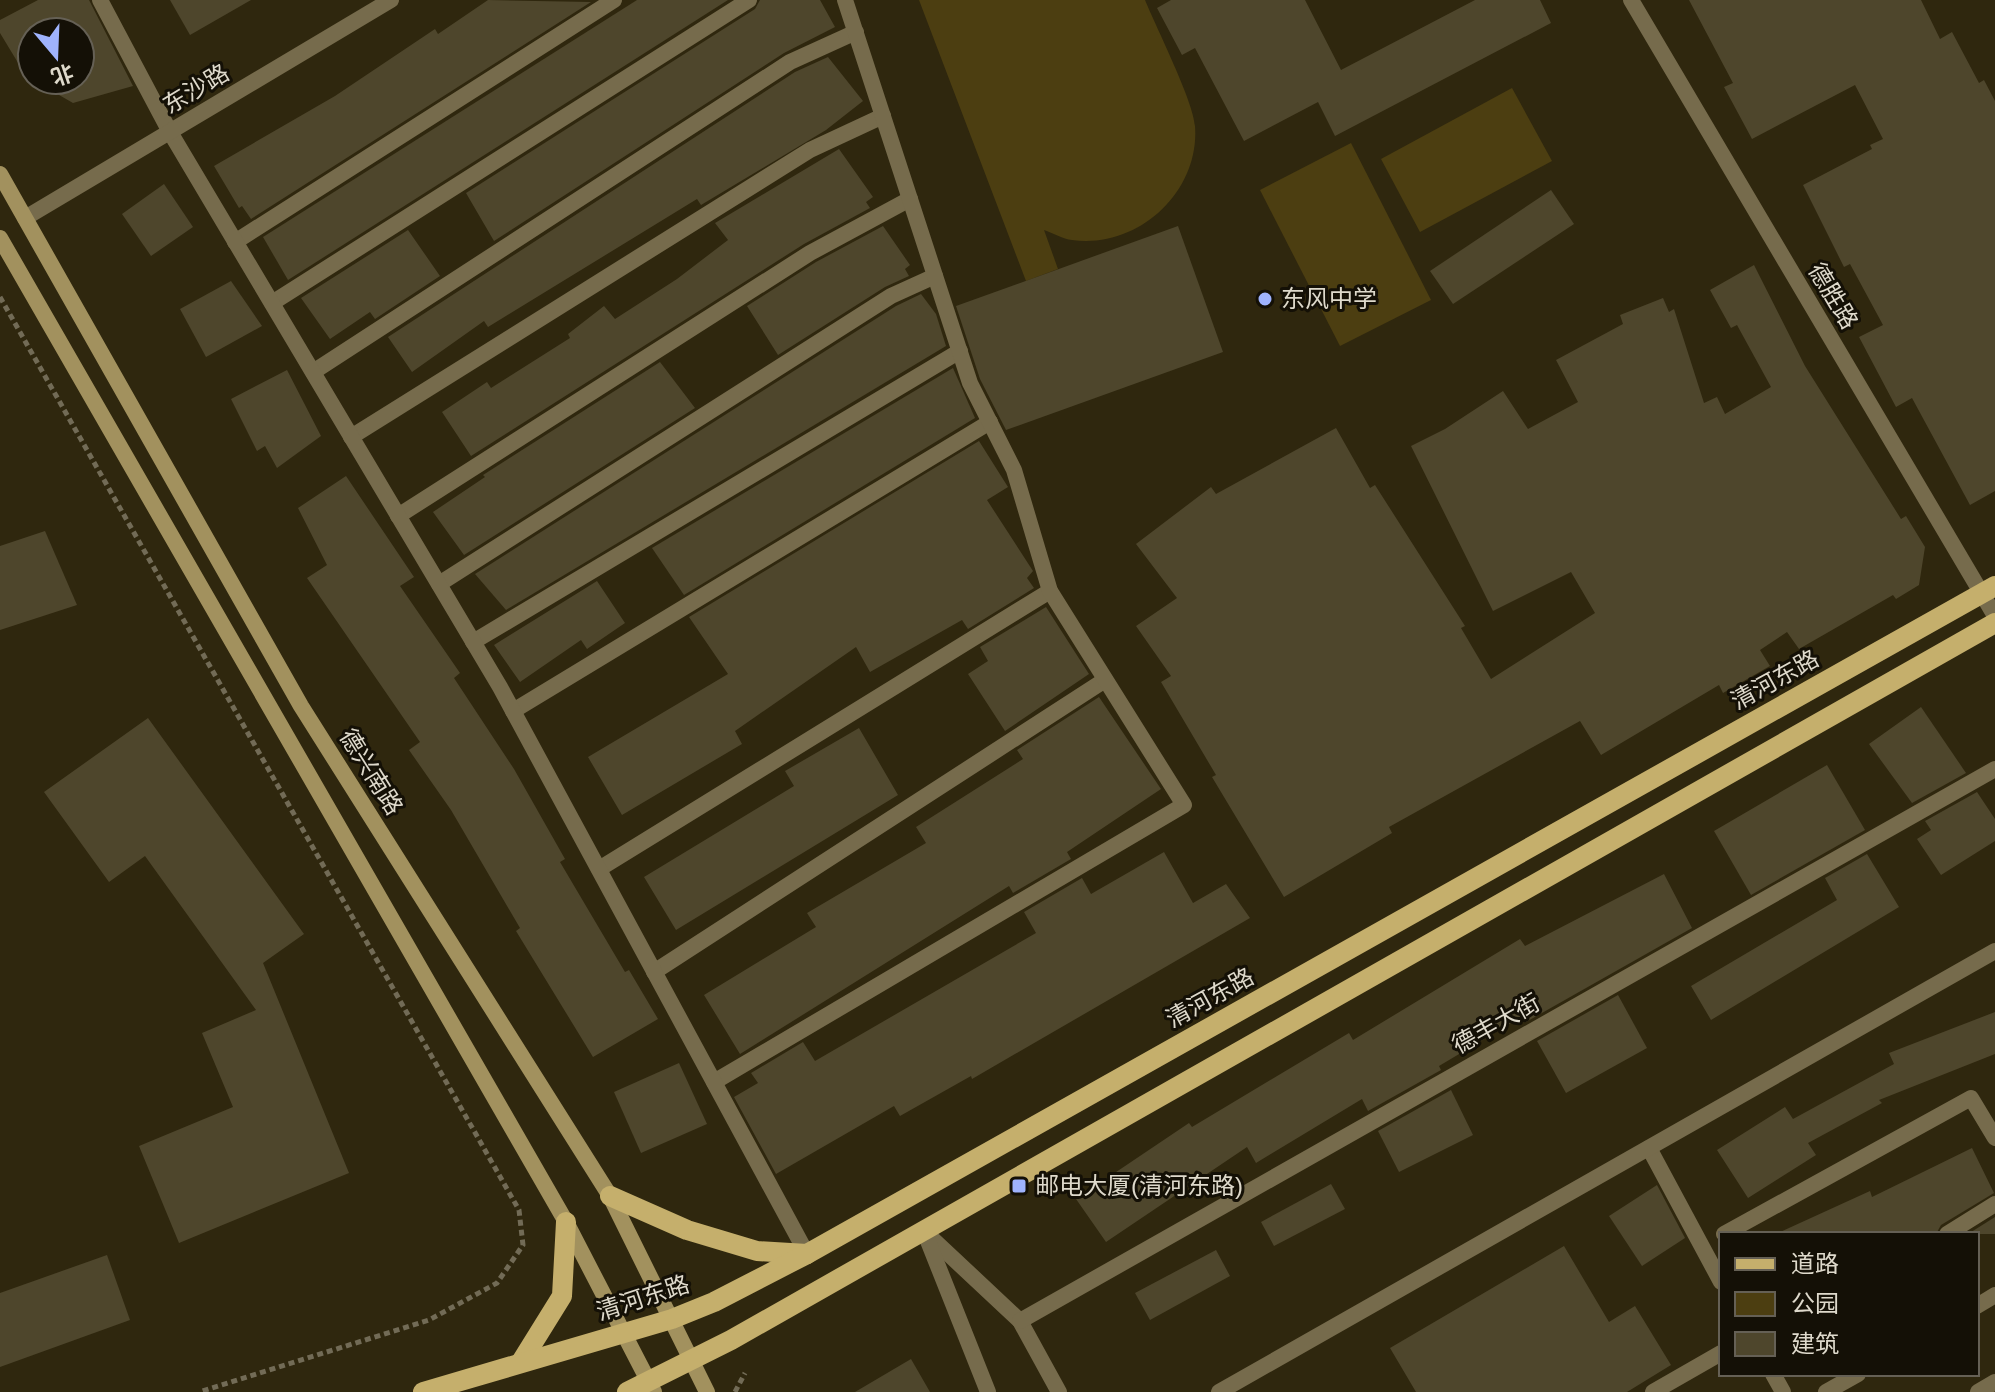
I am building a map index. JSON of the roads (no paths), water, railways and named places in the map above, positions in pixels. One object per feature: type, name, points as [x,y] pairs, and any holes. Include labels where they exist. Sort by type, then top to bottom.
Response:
[{"type":"main road","name":"德兴南路","points":[[0,174],[301,706],[610,1196],[707,1392]]},
{"type":"main road","points":[[0,238],[566,1222],[652,1388]]},
{"type":"main road","name":"清河东路","points":[[423,1392],[672,1319],[714,1302],[807,1254],[1988,590]]},
{"type":"main road","points":[[627,1392],[652,1388],[693,1360],[1995,623]]},
{"type":"main road","points":[[610,1196],[687,1230],[757,1251],[807,1254]]},
{"type":"main road","points":[[521,1362],[562,1296],[566,1222]]},
{"type":"street","name":"东沙路","points":[[25,218],[391,0]]},
{"type":"street","points":[[235,242],[614,0]]},
{"type":"street","points":[[272,303],[749,0]]},
{"type":"street","points":[[714,1082],[1184,805],[1050,591],[1014,470],[970,383],[845,0]]},
{"type":"street","name":"德胜路","points":[[1631,0],[1988,590],[1995,616]]},
{"type":"street","points":[[102,1],[170,132],[513,711],[807,1254]]},
{"type":"street","points":[[313,372],[790,62],[856,32]]},
{"type":"street","points":[[351,437],[810,150],[883,116]]},
{"type":"street","points":[[398,516],[810,253],[910,199]]},
{"type":"street","points":[[439,584],[891,296],[935,276]]},
{"type":"street","points":[[473,642],[960,351]]},
{"type":"street","points":[[513,711],[990,422]]},
{"type":"street","points":[[599,869],[1050,591]]},
{"type":"street","points":[[654,972],[1105,680]]},
{"type":"street","name":"德丰大街","points":[[1020,1321],[1995,769]]},
{"type":"street","points":[[1219,1392],[1995,951]]},
{"type":"street","points":[[1727,1232],[1971,1098],[1995,1138]]},
{"type":"street","points":[[1649,1148],[1719,1278]]},
{"type":"street","points":[[1950,1232],[1995,1204]]},
{"type":"street","points":[[924,1231],[1020,1321],[1059,1392]]},
{"type":"street","points":[[924,1231],[988,1392]]},
{"type":"street","points":[[1702,1246],[1719,1237]]},
{"type":"street","points":[[1653,1392],[1719,1354]]},
{"type":"street","points":[[1826,1392],[1854,1376]]},
{"type":"street","points":[[1978,1392],[1995,1382]]},
{"type":"place","name":"东风中学","points":[[1265,299]]},
{"type":"place","name":"邮电大厦(清河东路)","points":[[1019,1186]]}]
